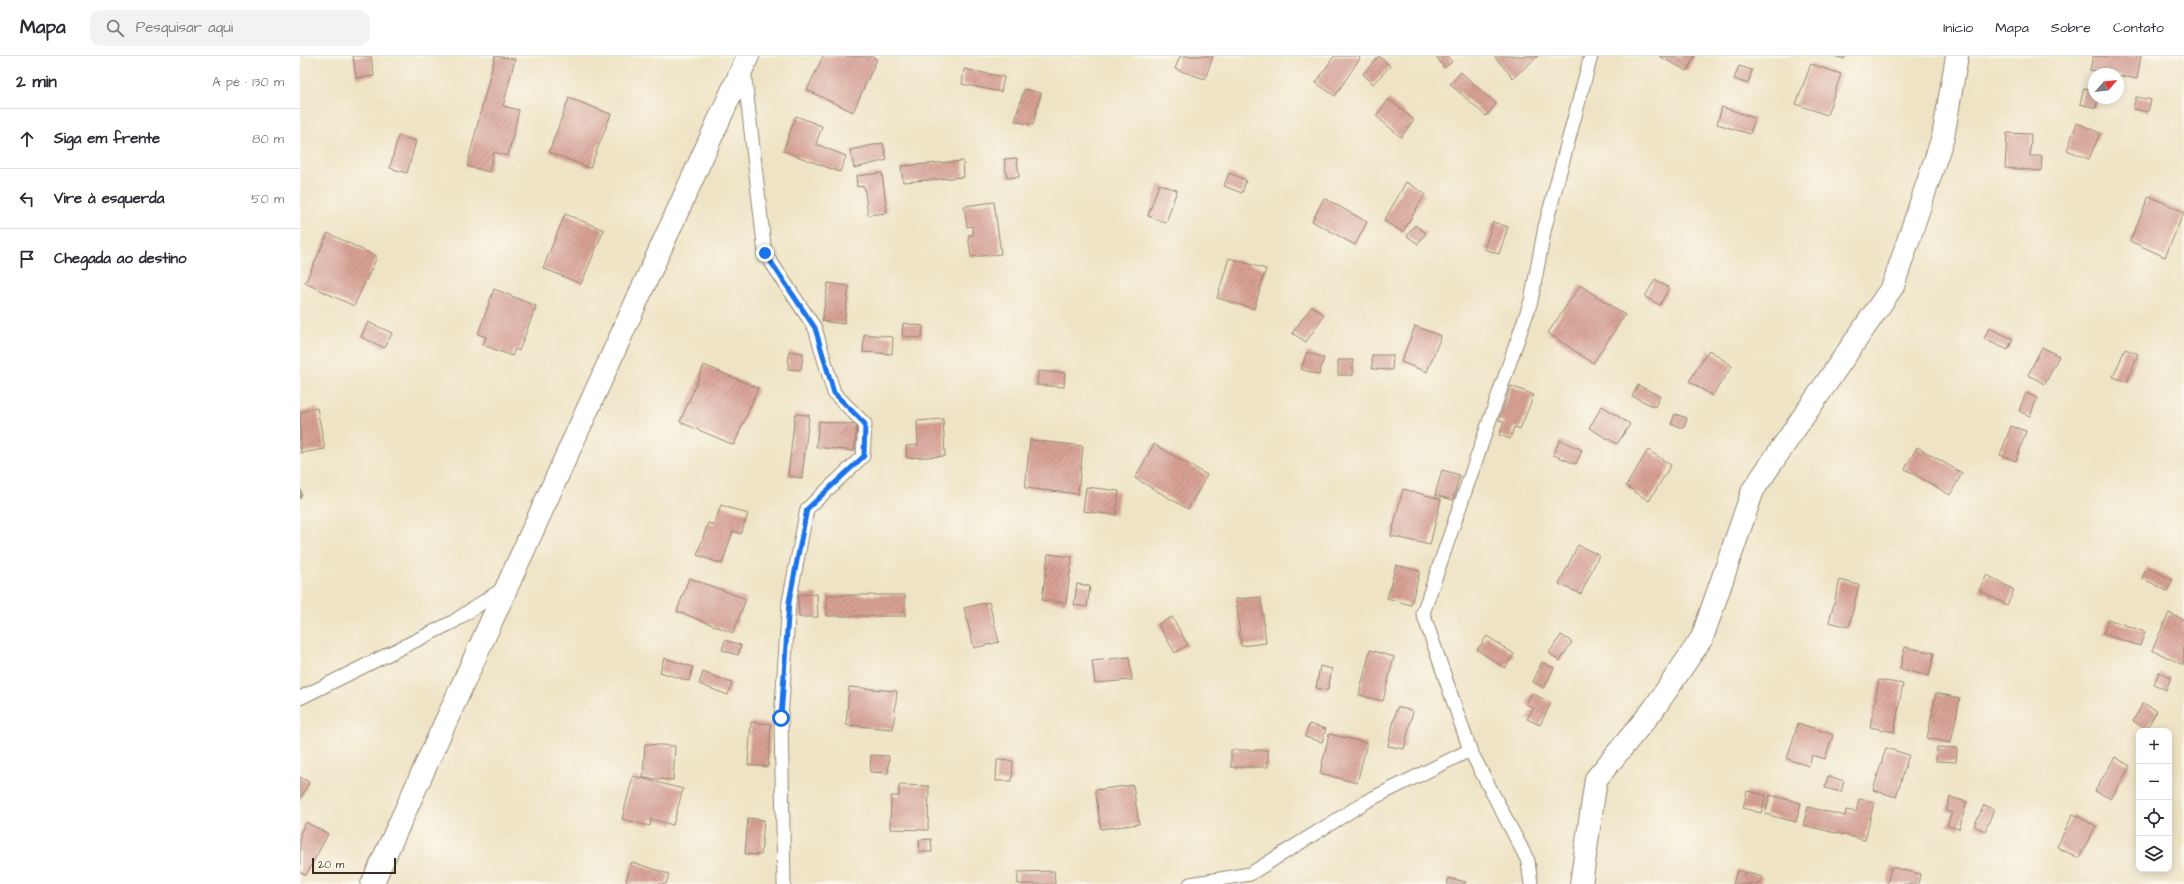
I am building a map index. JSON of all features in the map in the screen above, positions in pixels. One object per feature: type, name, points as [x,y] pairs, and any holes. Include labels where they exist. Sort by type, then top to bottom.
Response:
[{"type":"street","points":[[1581,884],[1596,779],[1653,710],[1702,638],[1753,490],[1893,286],[1943,137],[1957,56]]},
{"type":"street","points":[[372,884],[745,61]]},
{"type":"lane","points":[[1531,884],[1528,861],[1470,750],[1423,613],[1531,301],[1545,227],[1592,56]]},
{"type":"lane","points":[[745,61],[765,253],[815,328],[834,393],[865,424],[864,456],[807,509],[789,602],[781,718],[784,884]]},
{"type":"lane","points":[[300,698],[453,622],[506,587]]},
{"type":"lane","points":[[1190,884],[1250,874],[1367,801],[1470,750]]},
{"type":"building","points":[[353,56],[371,56],[374,76],[356,78]]},
{"type":"building","points":[[495,56],[515,59],[503,106],[519,110],[508,156],[494,152],[489,172],[467,166]]},
{"type":"building","points":[[823,56],[870,56],[877,59],[853,112],[807,90]]},
{"type":"building","points":[[1180,56],[1213,56],[1205,79],[1175,69]]},
{"type":"building","points":[[1334,56],[1358,56],[1360,58],[1335,96],[1316,83]]},
{"type":"building","points":[[1379,56],[1390,66],[1373,84],[1363,74]]},
{"type":"building","points":[[1436,56],[1447,56],[1452,62],[1444,68]]},
{"type":"building","points":[[1494,56],[1538,56],[1513,78]]},
{"type":"building","points":[[1659,56],[1695,56],[1687,71]]},
{"type":"building","points":[[1834,56],[1845,56],[1844,59]]},
{"type":"building","points":[[2093,56],[2141,56],[2137,79],[2124,77],[2124,68],[2090,68]]},
{"type":"building","points":[[1811,64],[1841,74],[1827,115],[1796,104]]},
{"type":"building","points":[[1739,66],[1752,70],[1748,84],[1734,79]]},
{"type":"building","points":[[964,69],[1004,77],[1001,92],[962,84]]},
{"type":"building","points":[[1461,72],[1496,104],[1486,116],[1450,84]]},
{"type":"building","points":[[2084,88],[2088,89],[2088,104],[2097,104],[2096,108],[2080,104]]},
{"type":"building","points":[[1024,89],[1041,93],[1033,125],[1015,121]]},
{"type":"building","points":[[2136,97],[2151,100],[2148,112],[2133,109]]},
{"type":"building","points":[[569,98],[611,114],[590,168],[549,152]]},
{"type":"building","points":[[1389,99],[1414,120],[1401,137],[1376,116]]},
{"type":"building","points":[[1722,107],[1755,118],[1750,134],[1717,124]]},
{"type":"building","points":[[796,116],[822,126],[816,144],[846,156],[840,172],[783,151]]},
{"type":"building","points":[[2077,123],[2100,133],[2089,159],[2067,150]]},
{"type":"building","points":[[2007,133],[2031,134],[2030,156],[2042,156],[2041,171],[2005,168]]},
{"type":"building","points":[[398,136],[416,141],[407,173],[390,168]]},
{"type":"building","points":[[883,143],[887,160],[854,168],[850,150]]},
{"type":"building","points":[[1017,158],[1019,177],[1007,178],[1004,159]]},
{"type":"building","points":[[963,161],[964,177],[903,182],[901,166]]},
{"type":"building","points":[[882,173],[887,213],[868,215],[864,186],[857,187],[856,176]]},
{"type":"building","points":[[1229,173],[1246,180],[1242,193],[1224,186]]},
{"type":"building","points":[[1406,182],[1425,194],[1403,232],[1384,221]]},
{"type":"building","points":[[1159,184],[1177,190],[1166,223],[1148,216]]},
{"type":"building","points":[[2149,196],[2184,212],[2165,257],[2130,241]]},
{"type":"building","points":[[1324,198],[1367,222],[1355,245],[1312,221]]},
{"type":"building","points":[[994,202],[1001,254],[971,257],[968,235],[973,235],[972,226],[967,227],[964,206]]},
{"type":"building","points":[[565,214],[604,230],[581,284],[543,268]]},
{"type":"building","points":[[1493,222],[1508,227],[1499,254],[1484,249]]},
{"type":"building","points":[[1415,225],[1426,233],[1418,244],[1407,236]]},
{"type":"building","points":[[328,233],[377,257],[354,306],[305,283]]},
{"type":"building","points":[[1229,258],[1266,269],[1254,309],[1217,298]]},
{"type":"building","points":[[1655,279],[1669,288],[1660,305],[1645,297]]},
{"type":"building","points":[[828,283],[849,286],[844,324],[822,321]]},
{"type":"building","points":[[1580,285],[1625,315],[1593,363],[1548,333]]},
{"type":"building","points":[[494,289],[536,306],[519,351],[515,349],[512,356],[483,345],[486,337],[478,334]]},
{"type":"building","points":[[1312,306],[1324,315],[1306,342],[1292,333]]},
{"type":"building","points":[[368,322],[392,333],[385,348],[361,337]]},
{"type":"building","points":[[903,323],[923,326],[922,338],[902,336]]},
{"type":"building","points":[[1415,326],[1441,336],[1427,372],[1401,362]]},
{"type":"building","points":[[1989,328],[2013,339],[2008,350],[1984,339]]},
{"type":"building","points":[[864,334],[893,337],[892,354],[863,352]]},
{"type":"building","points":[[2042,347],[2059,356],[2045,384],[2028,375]]},
{"type":"building","points":[[2125,349],[2138,354],[2127,382],[2113,377]]},
{"type":"building","points":[[1709,350],[1732,366],[1712,396],[1689,381]]},
{"type":"building","points":[[789,351],[803,353],[801,370],[788,369]]},
{"type":"building","points":[[1307,352],[1324,358],[1319,375],[1301,369]]},
{"type":"building","points":[[1372,355],[1393,355],[1392,370],[1372,369]]},
{"type":"building","points":[[1338,360],[1353,360],[1353,375],[1338,375]]},
{"type":"building","points":[[704,365],[758,388],[734,445],[680,422]]},
{"type":"building","points":[[1038,371],[1065,373],[1064,387],[1037,385]]},
{"type":"building","points":[[1638,385],[1660,396],[1655,407],[1632,396]]},
{"type":"building","points":[[1511,386],[1534,395],[1520,429],[1514,427],[1510,439],[1499,435],[1504,422],[1499,420]]},
{"type":"building","points":[[2026,393],[2037,398],[2030,416],[2019,411]]},
{"type":"building","points":[[1602,406],[1630,424],[1617,444],[1589,428]]},
{"type":"building","points":[[317,408],[325,449],[301,453],[300,412]]},
{"type":"building","points":[[795,414],[809,415],[802,478],[788,476]]},
{"type":"building","points":[[1675,414],[1687,418],[1684,428],[1671,424]]},
{"type":"building","points":[[943,419],[945,456],[907,458],[906,446],[918,445],[917,421]]},
{"type":"building","points":[[819,421],[857,425],[854,451],[816,447]]},
{"type":"building","points":[[2011,426],[2026,431],[2016,461],[2000,455]]},
{"type":"building","points":[[1030,440],[1083,446],[1078,494],[1025,488]]},
{"type":"building","points":[[1560,440],[1582,450],[1576,464],[1553,455]]},
{"type":"building","points":[[1154,444],[1207,475],[1188,509],[1135,478]]},
{"type":"building","points":[[1917,447],[1962,473],[1950,495],[1905,469]]},
{"type":"building","points":[[1648,450],[1671,465],[1649,501],[1626,486]]},
{"type":"building","points":[[1442,470],[1460,475],[1453,500],[1435,495]]},
{"type":"building","points":[[1086,487],[1119,491],[1116,515],[1083,511]]},
{"type":"building","points":[[300,488],[302,494],[300,499]]},
{"type":"building","points":[[1403,489],[1441,499],[1430,545],[1391,536]]},
{"type":"building","points":[[721,505],[748,514],[741,534],[733,531],[722,564],[697,555],[708,523],[714,525]]},
{"type":"building","points":[[1578,545],[1599,555],[1581,594],[1559,584]]},
{"type":"building","points":[[1048,554],[1072,557],[1066,603],[1042,600]]},
{"type":"building","points":[[1396,565],[1420,571],[1411,605],[1387,598]]},
{"type":"building","points":[[2147,567],[2173,580],[2167,591],[2142,578]]},
{"type":"building","points":[[1987,575],[2014,590],[2007,605],[1979,590]]},
{"type":"building","points":[[689,578],[746,599],[733,633],[677,611]]},
{"type":"building","points":[[1840,580],[1859,585],[1849,627],[1829,622]]},
{"type":"building","points":[[1077,584],[1090,586],[1087,607],[1074,605]]},
{"type":"building","points":[[817,594],[818,617],[799,617],[798,595]]},
{"type":"building","points":[[827,595],[905,595],[905,616],[827,616]]},
{"type":"building","points":[[1261,597],[1266,643],[1241,646],[1236,599]]},
{"type":"building","points":[[989,602],[999,642],[974,648],[964,608]]},
{"type":"building","points":[[2169,613],[2184,620],[2184,665],[2152,650]]},
{"type":"building","points":[[1172,617],[1188,645],[1175,653],[1158,624]]},
{"type":"building","points":[[2108,619],[2145,632],[2140,646],[2103,634]]},
{"type":"building","points":[[1561,635],[1572,642],[1560,661],[1549,653]]},
{"type":"building","points":[[1487,636],[1514,654],[1505,668],[1477,650]]},
{"type":"building","points":[[725,640],[741,645],[738,655],[722,650]]},
{"type":"building","points":[[1905,647],[1934,653],[1929,676],[1900,669]]},
{"type":"building","points":[[1370,650],[1394,657],[1383,701],[1359,695]]},
{"type":"building","points":[[1129,657],[1132,680],[1095,683],[1092,661]]},
{"type":"building","points":[[664,658],[693,667],[689,681],[660,672]]},
{"type":"building","points":[[1542,662],[1554,668],[1544,688],[1533,682]]},
{"type":"building","points":[[1320,666],[1332,669],[1328,690],[1316,688]]},
{"type":"building","points":[[703,672],[732,683],[728,695],[699,684]]},
{"type":"building","points":[[2159,672],[2171,677],[2166,690],[2154,684]]},
{"type":"building","points":[[1879,680],[1903,684],[1894,732],[1870,727]]},
{"type":"building","points":[[849,687],[897,691],[893,729],[846,725]]},
{"type":"building","points":[[1532,693],[1551,703],[1540,725],[1527,719],[1533,708],[1526,704]]},
{"type":"building","points":[[1936,693],[1960,698],[1951,743],[1927,738]]},
{"type":"building","points":[[2143,703],[2157,711],[2147,728],[2133,721]]},
{"type":"building","points":[[1397,707],[1413,711],[1404,749],[1388,746]]},
{"type":"building","points":[[751,722],[771,724],[768,767],[748,765]]},
{"type":"building","points":[[1798,723],[1833,735],[1825,759],[1812,755],[1809,766],[1787,759]]},
{"type":"building","points":[[1309,724],[1326,729],[1322,742],[1305,737]]},
{"type":"building","points":[[1329,734],[1367,743],[1357,783],[1320,773]]},
{"type":"building","points":[[645,744],[675,746],[673,780],[643,778]]},
{"type":"building","points":[[1937,747],[1957,748],[1956,762],[1936,761]]},
{"type":"building","points":[[1886,748],[1909,755],[1896,797],[1873,790]]},
{"type":"building","points":[[1231,750],[1268,750],[1268,767],[1231,767]]},
{"type":"building","points":[[871,755],[889,756],[888,773],[870,772]]},
{"type":"building","points":[[2115,757],[2130,766],[2111,799],[2095,791]]},
{"type":"building","points":[[997,760],[1013,761],[1012,781],[996,781]]},
{"type":"building","points":[[633,776],[683,789],[673,825],[651,819],[650,826],[622,819]]},
{"type":"building","points":[[1828,776],[1844,781],[1841,792],[1825,788]]},
{"type":"building","points":[[300,777],[309,782],[300,800]]},
{"type":"building","points":[[899,785],[929,786],[928,830],[890,829],[891,796],[899,796]]},
{"type":"building","points":[[1133,785],[1139,824],[1101,829],[1095,790]]},
{"type":"building","points":[[1747,791],[1766,795],[1761,813],[1743,808]]},
{"type":"building","points":[[1770,795],[1801,803],[1796,822],[1765,814]]},
{"type":"building","points":[[1950,797],[1967,802],[1959,829],[1947,826],[1952,813],[1946,811]]},
{"type":"building","points":[[1859,799],[1874,802],[1865,840],[1803,825],[1808,807],[1845,816],[1846,810],[1856,812]]},
{"type":"building","points":[[1984,805],[1994,809],[1985,831],[1974,826]]},
{"type":"building","points":[[2073,814],[2096,826],[2079,858],[2057,847]]},
{"type":"building","points":[[748,818],[764,820],[761,855],[745,854]]},
{"type":"building","points":[[306,822],[328,834],[306,875],[300,872],[300,833]]},
{"type":"building","points":[[931,839],[932,852],[920,852],[919,840]]},
{"type":"building","points":[[632,862],[669,874],[666,884],[626,882]]},
{"type":"building","points":[[1891,867],[1920,874],[1918,884],[1887,884]]},
{"type":"building","points":[[1737,870],[1762,877],[1760,884],[1733,884]]},
{"type":"building","points":[[1054,871],[1055,884],[1018,884],[1018,872]]},
{"type":"building","points":[[1449,878],[1466,882],[1465,884],[1447,884]]},
{"type":"route","points":[[765,253],[815,328],[834,393],[865,424],[864,456],[807,509],[789,602],[781,718]]}]
